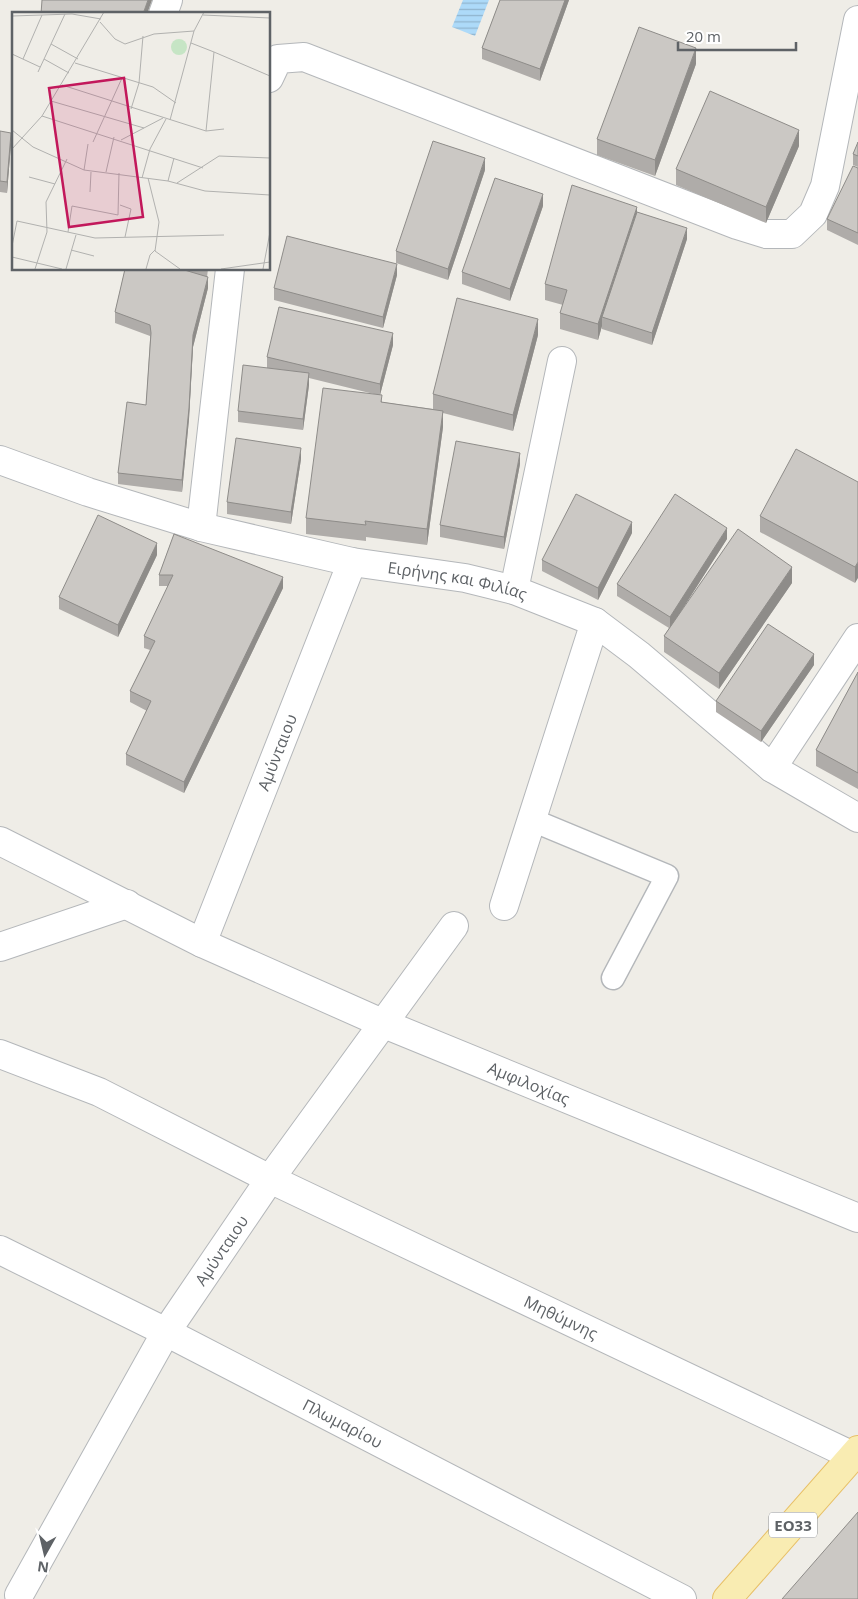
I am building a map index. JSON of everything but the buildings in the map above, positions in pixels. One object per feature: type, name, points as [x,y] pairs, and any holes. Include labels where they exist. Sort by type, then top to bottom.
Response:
[{"type":"main road","name":"ΕΟ33","points":[[727,1599],[856,1453]]},
{"type":"street","points":[[270,76],[278,59],[304,57],[738,225],[766,234],[792,234],[813,214],[825,186],[858,20]]},
{"type":"street","points":[[201,527],[230,270]]},
{"type":"street","points":[[514,590],[562,361]]},
{"type":"street","name":"Ειρήνης και Φιλίας","points":[[0,460],[88,492],[201,527],[352,562],[465,578],[514,590],[596,622],[639,654],[772,768],[858,818]]},
{"type":"street","name":"Αμύνταιου","points":[[202,943],[352,562]]},
{"type":"street","points":[[504,906],[596,622]]},
{"type":"street","points":[[772,768],[858,638]]},
{"type":"street","name":"Αμφιλοχίας","points":[[0,841],[202,943],[382,1024],[858,1218]]},
{"type":"street","points":[[0,947],[127,904]]},
{"type":"street","name":"Αμύνταιου","points":[[16,1593],[166,1332],[270,1179],[454,926]]},
{"type":"street","name":"Μηθύμνης","points":[[0,1054],[99,1092],[270,1179],[856,1453]]},
{"type":"street","name":"Πλωμαρίου","points":[[0,1250],[166,1332],[682,1599]]},
{"type":"lane","points":[[532,820],[667,876],[613,978]]},
{"type":"water","points":[[463,0],[489,0],[475,36],[452,27]]}]
